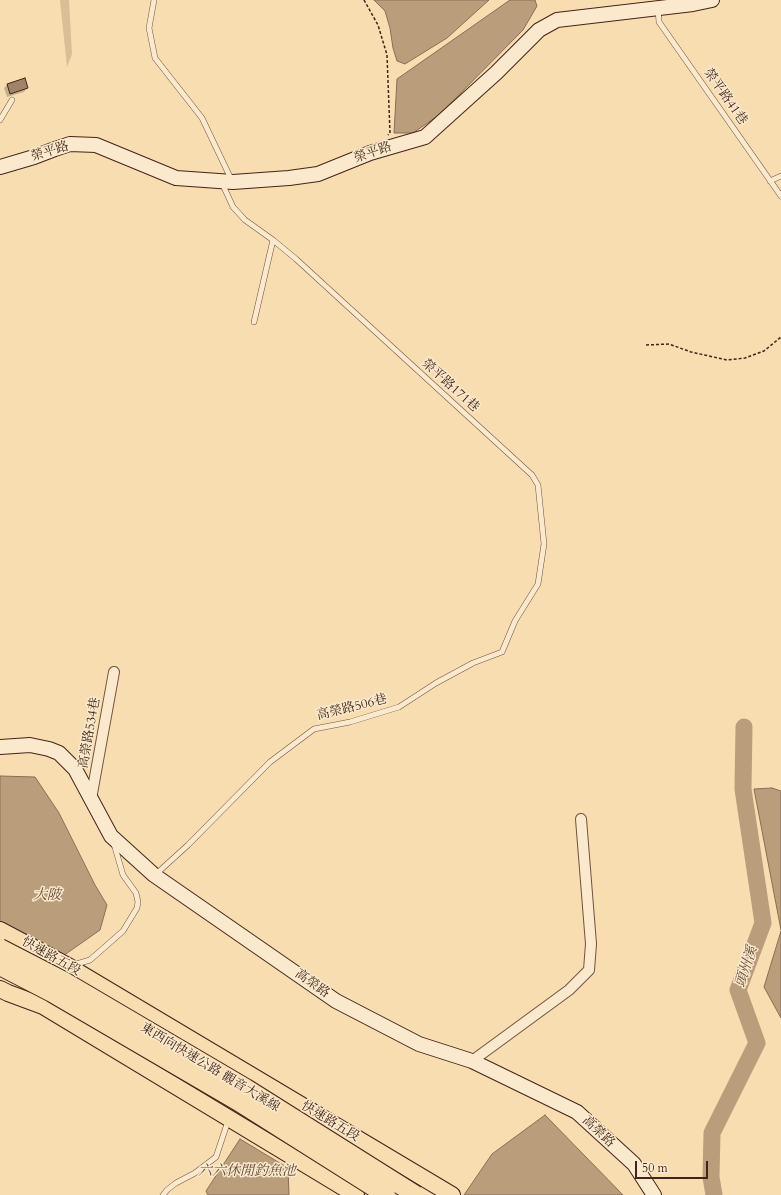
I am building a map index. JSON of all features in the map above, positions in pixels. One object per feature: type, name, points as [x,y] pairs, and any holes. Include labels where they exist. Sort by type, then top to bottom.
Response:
[{"type":"highway","name":"東西向快速公路 觀音大溪線","points":[[0,948],[64,981],[239,1084],[416,1195]]},
{"type":"highway","name":"東西向快速公路 觀音大溪線","points":[[0,966],[59,997],[237,1101],[386,1195]]},
{"type":"main road","name":"快速路五段","points":[[0,930],[68,966],[452,1195]]},
{"type":"main road","points":[[3,993],[43,1006],[356,1195]]},
{"type":"street","name":"榮平路","points":[[0,167],[70,144],[96,145],[176,178],[227,182],[289,178],[318,174],[370,153],[425,137],[496,73],[539,30],[557,20],[712,0]]},
{"type":"street","name":"高榮路534巷","points":[[91,799],[114,672]]},
{"type":"street","name":"高榮路","points":[[0,747],[30,745],[59,753],[75,769],[111,836],[154,875],[336,1000],[419,1044],[472,1061],[577,1112],[634,1164],[654,1195]]},
{"type":"street","points":[[472,1061],[569,990],[589,970],[591,944],[581,819]]},
{"type":"lane","name":"榮平路171巷","points":[[154,0],[149,28],[155,58],[202,118],[227,182],[232,207],[244,220],[273,240],[296,259],[532,475],[538,485],[544,544],[538,584],[515,621],[502,652]]},
{"type":"lane","name":"榮平路41巷","points":[[658,8],[659,22],[781,196]]},
{"type":"lane","points":[[0,120],[12,100]]},
{"type":"lane","points":[[770,180],[781,176]]},
{"type":"lane","points":[[254,322],[273,240]]},
{"type":"lane","name":"高榮路506巷","points":[[154,875],[188,845],[270,762],[314,728],[350,722],[399,707],[436,683],[473,663],[502,652]]},
{"type":"lane","points":[[68,966],[90,960],[123,931],[137,908],[138,902],[136,893],[123,876],[111,836]]},
{"type":"lane","points":[[163,1195],[176,1182],[195,1173],[216,1157],[229,1118]]},
{"type":"path","points":[[364,0],[378,25],[387,55],[390,133],[385,138]]},
{"type":"path","points":[[646,345],[669,344],[691,352],[727,360],[745,358],[764,351],[781,337]]},
{"type":"shaded area","points":[[60,0],[69,0],[72,54],[67,67]]},
{"type":"water","points":[[374,0],[489,0],[447,38],[405,64],[397,61],[385,11]]},
{"type":"water","points":[[510,0],[535,0],[537,6],[523,30],[439,115],[413,133],[394,133],[397,79]]},
{"type":"water","name":"大陂","points":[[0,776],[35,777],[59,813],[95,885],[107,905],[100,930],[60,958],[0,923]]},
{"type":"water","points":[[772,788],[781,791],[781,930],[754,789]]},
{"type":"water","points":[[781,931],[781,1018],[764,987]]},
{"type":"water","points":[[545,1115],[623,1195],[464,1195],[492,1154]]},
{"type":"water","name":"六六休閒釣魚池","points":[[240,1139],[288,1168],[289,1195],[208,1195],[206,1191]]},
{"type":"building","points":[[25,78],[28,88],[10,94],[7,84]]},
{"type":"waterway","name":"頭州溪","points":[[714,1195],[711,1177],[712,1133],[757,1043],[738,990],[763,923],[743,789],[744,727]]}]
